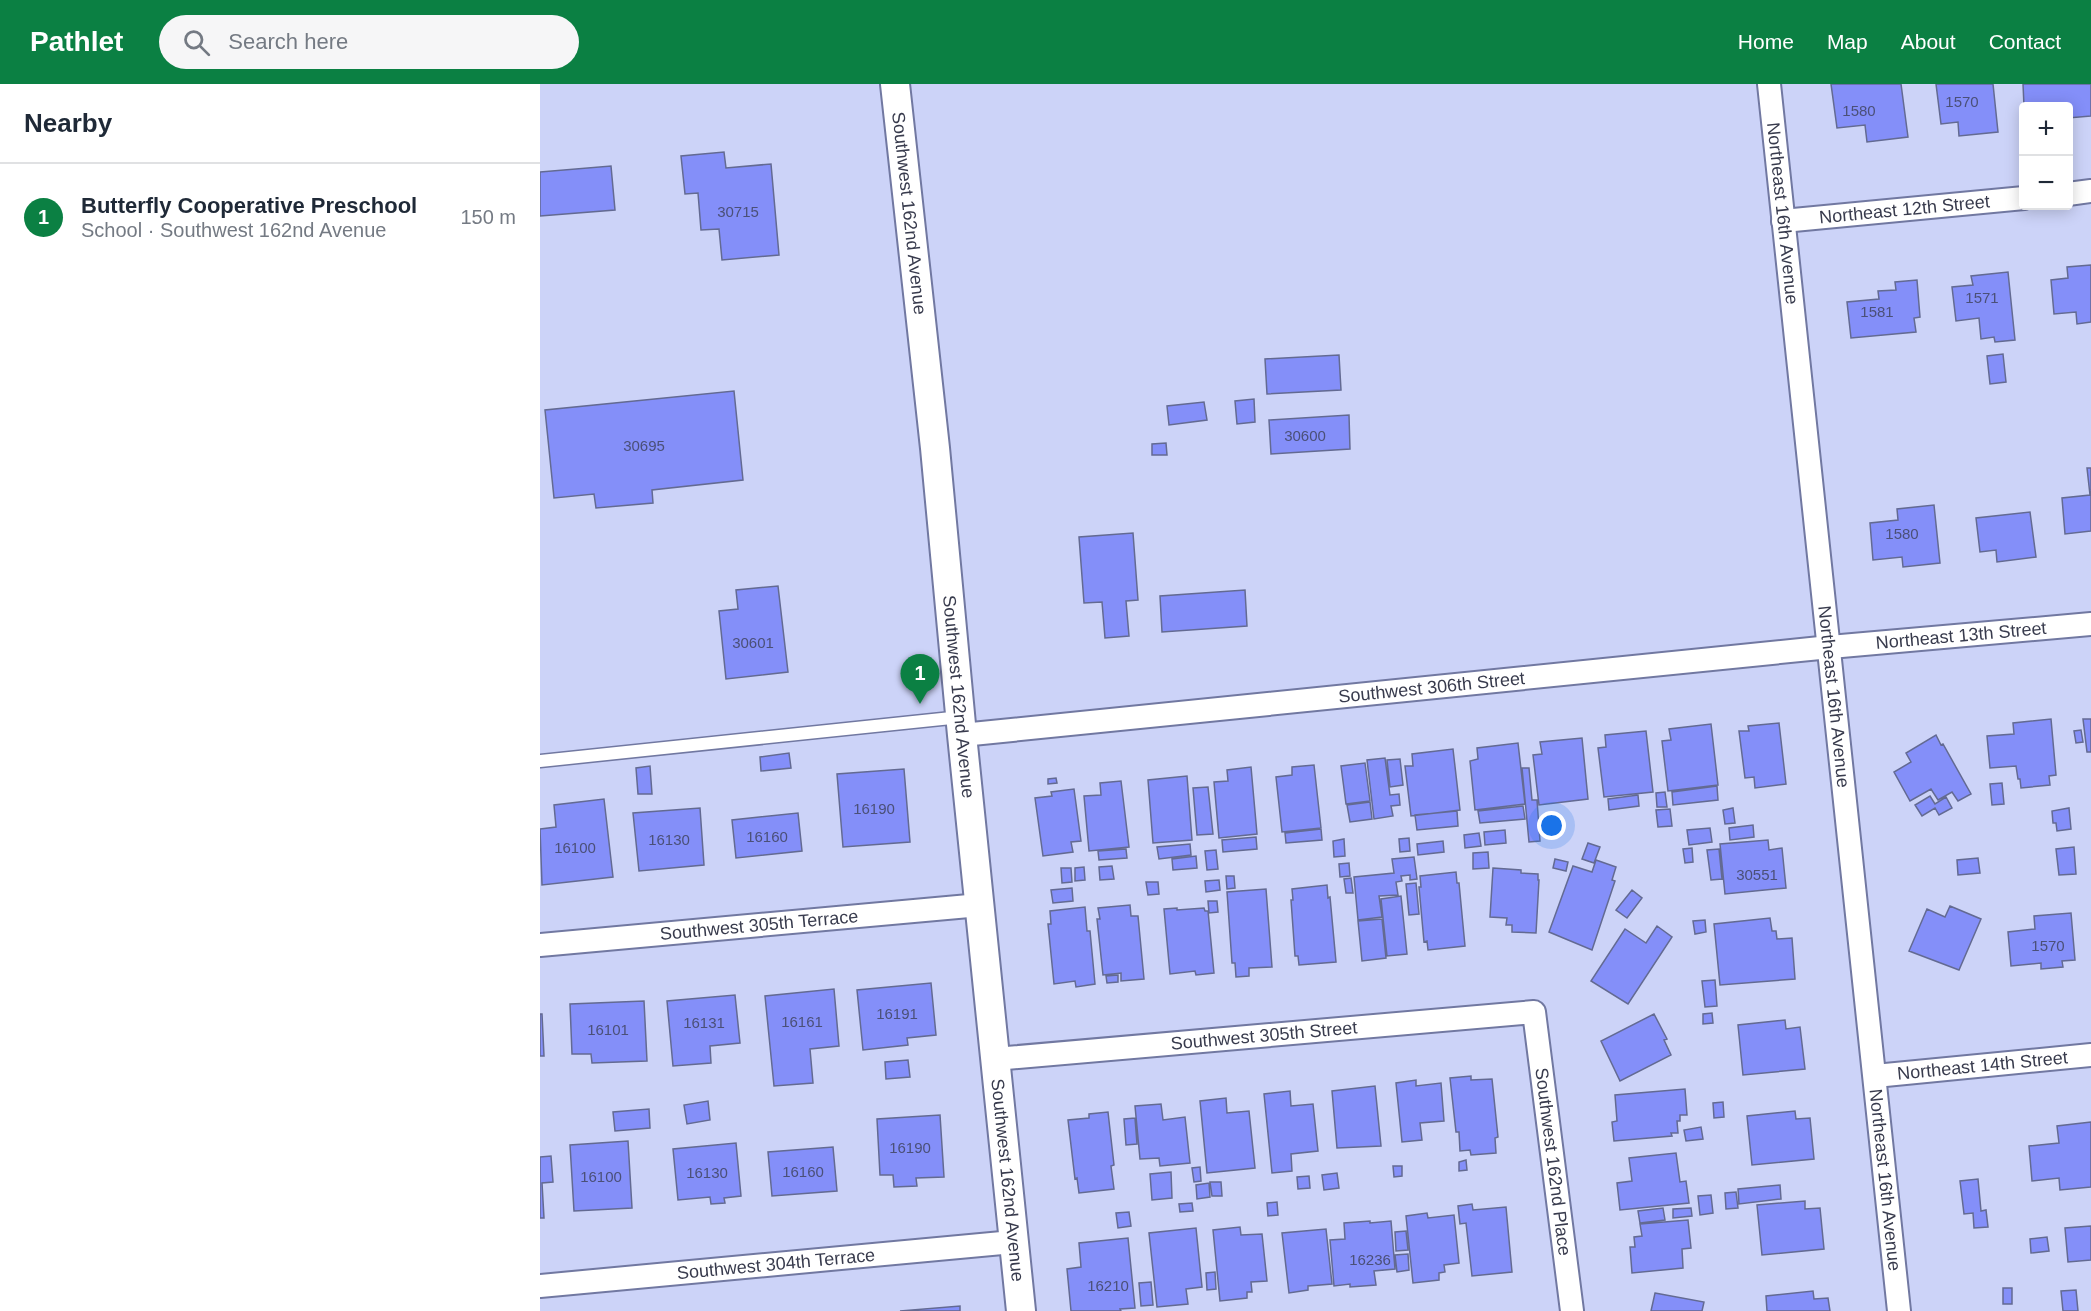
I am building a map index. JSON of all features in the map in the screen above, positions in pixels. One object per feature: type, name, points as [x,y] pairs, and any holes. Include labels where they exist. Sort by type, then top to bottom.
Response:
[{"type":"street","name":"Southwest 162nd Avenue","points":[[895,84],[935,447],[1021,1311]]},
{"type":"street","name":"Northeast 16th Avenue","points":[[1769,84],[1899,1311]]},
{"type":"street","points":[[2073,193],[2091,191]]},
{"type":"street","name":"Northeast 12th Street","points":[[1783,222],[2019,198]]},
{"type":"street","name":"Northeast 13th Street","points":[[1830,647],[2091,624]]},
{"type":"street","name":"Southwest 306th Street","points":[[962,726],[1830,647]]},
{"type":"street","name":"Southwest 305th Terrace","points":[[540,945],[980,905]]},
{"type":"street","name":"Southwest 305th Street","points":[[995,1059],[1534,1012]]},
{"type":"street","name":"Southwest 162nd Place","points":[[1534,1012],[1572,1311]]},
{"type":"street","name":"Northeast 14th Street","points":[[1875,1076],[2091,1055]]},
{"type":"street","name":"Southwest 304th Terrace","points":[[540,1286],[1013,1242]]},
{"type":"lane","points":[[540,761],[962,726]]},
{"type":"building","points":[[1831,84],[1901,84],[1908,137],[1867,142],[1865,125],[1837,128]]},
{"type":"building","points":[[1936,84],[1993,84],[1998,132],[1959,136],[1958,122],[1941,124]]},
{"type":"building","points":[[2023,84],[2091,84],[2091,116],[2073,118],[2073,102],[2024,102]]},
{"type":"building","points":[[724,152],[726,168],[771,164],[779,255],[722,260],[719,229],[701,230],[698,193],[685,194],[681,156]]},
{"type":"building","points":[[611,166],[615,210],[540,216],[540,172]]},
{"type":"building","points":[[2091,265],[2091,322],[2077,324],[2076,312],[2054,314],[2051,280],[2068,278],[2067,267]]},
{"type":"building","points":[[2008,272],[2015,340],[1995,342],[1994,337],[1981,339],[1979,318],[1956,321],[1952,287],[1973,285],[1971,276]]},
{"type":"building","points":[[1917,280],[1920,317],[1914,318],[1916,332],[1851,338],[1847,302],[1879,299],[1878,291],[1896,290],[1895,282]]},
{"type":"building","points":[[2003,354],[2006,382],[1990,384],[1987,356]]},
{"type":"building","points":[[1339,355],[1341,390],[1267,394],[1265,359]]},
{"type":"building","points":[[734,391],[743,480],[652,490],[653,503],[596,508],[594,494],[554,498],[545,410]]},
{"type":"building","points":[[1254,399],[1255,422],[1237,424],[1235,401]]},
{"type":"building","points":[[1204,402],[1207,420],[1169,425],[1167,406]]},
{"type":"building","points":[[1349,415],[1350,449],[1271,454],[1269,420]]},
{"type":"building","points":[[1166,443],[1167,455],[1152,455],[1152,444]]},
{"type":"building","points":[[2087,468],[2091,468],[2091,531],[2065,534],[2062,498],[2090,495]]},
{"type":"building","points":[[1934,505],[1940,563],[1903,567],[1902,557],[1873,560],[1870,523],[1898,520],[1897,509]]},
{"type":"building","points":[[2030,512],[2036,557],[1997,562],[1996,550],[1980,552],[1976,518]]},
{"type":"building","points":[[1133,533],[1138,600],[1126,601],[1129,636],[1105,638],[1102,602],[1084,603],[1079,537]]},
{"type":"building","points":[[778,586],[788,672],[726,679],[719,611],[738,609],[736,590]]},
{"type":"building","points":[[1245,590],[1247,626],[1162,632],[1160,596]]},
{"type":"building","points":[[2051,719],[2056,775],[2049,776],[2050,785],[2021,788],[2016,766],[1990,768],[1987,736],[2014,734],[2013,723]]},
{"type":"building","points":[[2083,719],[2091,719],[2091,752],[2087,752]]},
{"type":"building","points":[[1779,723],[1786,784],[1755,788],[1754,777],[1745,778],[1739,731],[1749,731],[1748,726]]},
{"type":"building","points":[[1711,724],[1718,785],[1668,791],[1662,741],[1671,740],[1669,729]]},
{"type":"building","points":[[2081,730],[2083,742],[2076,743],[2074,731]]},
{"type":"building","points":[[1646,731],[1653,792],[1604,797],[1598,748],[1606,747],[1605,735]]},
{"type":"building","points":[[1936,735],[1971,794],[1958,801],[1952,792],[1938,800],[1931,789],[1910,801],[1894,772],[1911,762],[1906,753]]},
{"type":"building","points":[[1582,738],[1588,799],[1539,805],[1533,755],[1542,754],[1540,742]]},
{"type":"building","points":[[1518,743],[1525,804],[1475,810],[1470,761],[1478,759],[1477,748]]},
{"type":"building","points":[[1453,749],[1460,810],[1411,816],[1405,766],[1413,766],[1412,754]]},
{"type":"building","points":[[789,753],[791,768],[761,771],[760,757]]},
{"type":"building","points":[[1385,758],[1390,795],[1399,794],[1400,805],[1391,806],[1393,816],[1374,819],[1367,760]]},
{"type":"building","points":[[1400,759],[1403,785],[1390,787],[1387,760]]},
{"type":"building","points":[[1365,763],[1370,801],[1346,804],[1341,766]]},
{"type":"building","points":[[1314,765],[1321,828],[1282,832],[1276,777],[1292,775],[1292,767]]},
{"type":"building","points":[[650,766],[652,794],[638,794],[636,768]]},
{"type":"building","points":[[1251,767],[1257,834],[1219,838],[1214,782],[1228,781],[1227,770]]},
{"type":"building","points":[[1522,768],[1529,768],[1532,800],[1537,800],[1540,841],[1529,842]]},
{"type":"building","points":[[904,769],[910,842],[843,847],[837,774]]},
{"type":"building","points":[[1187,776],[1192,840],[1153,843],[1148,780]]},
{"type":"building","points":[[1056,778],[1057,783],[1048,784],[1048,779]]},
{"type":"building","points":[[1121,781],[1129,847],[1089,851],[1084,796],[1101,795],[1100,783]]},
{"type":"building","points":[[2002,783],[2004,804],[1992,805],[1990,784]]},
{"type":"building","points":[[1717,786],[1718,800],[1673,805],[1672,792]]},
{"type":"building","points":[[1208,787],[1213,834],[1197,835],[1193,788]]},
{"type":"building","points":[[1074,789],[1081,841],[1071,842],[1073,852],[1043,856],[1035,798],[1052,796],[1051,792]]},
{"type":"building","points":[[1665,792],[1667,807],[1657,807],[1656,793]]},
{"type":"building","points":[[1638,795],[1639,806],[1609,810],[1608,799]]},
{"type":"building","points":[[1930,796],[1935,804],[1946,797],[1952,808],[1939,815],[1935,808],[1922,816],[1915,805]]},
{"type":"building","points":[[604,799],[613,877],[542,885],[540,829],[556,827],[554,805]]},
{"type":"building","points":[[1370,802],[1372,819],[1350,822],[1347,805]]},
{"type":"building","points":[[1523,806],[1525,819],[1480,823],[1478,811]]},
{"type":"building","points":[[700,808],[704,865],[639,871],[633,813]]},
{"type":"building","points":[[1733,808],[1735,823],[1725,824],[1723,810]]},
{"type":"building","points":[[2069,808],[2071,829],[2057,831],[2056,823],[2053,823],[2052,811]]},
{"type":"building","points":[[1670,809],[1672,826],[1658,827],[1656,810]]},
{"type":"building","points":[[1457,811],[1458,826],[1417,830],[1415,815]]},
{"type":"building","points":[[798,813],[802,851],[736,858],[732,820]]},
{"type":"building","points":[[1753,825],[1754,837],[1730,840],[1729,828]]},
{"type":"building","points":[[1710,828],[1712,842],[1689,845],[1687,830]]},
{"type":"building","points":[[1321,829],[1322,840],[1286,843],[1285,833]]},
{"type":"building","points":[[1505,830],[1506,843],[1485,845],[1484,832]]},
{"type":"building","points":[[1479,833],[1481,846],[1465,848],[1464,835]]},
{"type":"building","points":[[1256,837],[1257,849],[1223,852],[1222,840]]},
{"type":"building","points":[[1409,838],[1410,851],[1400,852],[1399,839]]},
{"type":"building","points":[[1344,839],[1345,856],[1334,857],[1333,841]]},
{"type":"building","points":[[1768,840],[1769,850],[1782,848],[1786,888],[1725,894],[1720,844]]},
{"type":"building","points":[[1443,841],[1444,852],[1418,855],[1417,844]]},
{"type":"building","points":[[1588,843],[1600,847],[1594,863],[1582,859]]},
{"type":"building","points":[[1190,844],[1191,855],[1159,859],[1157,847]]},
{"type":"building","points":[[2074,847],[2076,874],[2059,875],[2056,849]]},
{"type":"building","points":[[1692,848],[1693,862],[1685,863],[1683,849]]},
{"type":"building","points":[[1126,849],[1127,858],[1099,860],[1098,851]]},
{"type":"building","points":[[1719,849],[1722,879],[1711,880],[1707,850]]},
{"type":"building","points":[[1216,850],[1218,869],[1207,870],[1205,851]]},
{"type":"building","points":[[1488,852],[1489,868],[1473,869],[1473,853]]},
{"type":"building","points":[[1196,856],[1197,868],[1173,870],[1172,859]]},
{"type":"building","points":[[1414,857],[1417,879],[1410,880],[1410,875],[1401,876],[1402,881],[1396,882],[1398,895],[1379,896],[1382,917],[1358,920],[1354,877],[1394,873],[1392,859]]},
{"type":"building","points":[[1978,858],[1980,873],[1958,875],[1957,860]]},
{"type":"building","points":[[1555,859],[1568,862],[1566,871],[1553,868]]},
{"type":"building","points":[[1596,860],[1616,867],[1612,880],[1615,881],[1592,950],[1549,932],[1573,866],[1592,872]]},
{"type":"building","points":[[1349,863],[1350,876],[1340,877],[1339,864]]},
{"type":"building","points":[[1112,866],[1114,879],[1100,880],[1099,867]]},
{"type":"building","points":[[1084,867],[1085,880],[1075,881],[1075,868]]},
{"type":"building","points":[[1061,868],[1071,868],[1072,882],[1062,883]]},
{"type":"building","points":[[1493,868],[1538,874],[1536,933],[1512,932],[1512,925],[1506,925],[1507,918],[1490,917]]},
{"type":"building","points":[[1456,872],[1465,946],[1428,950],[1427,941],[1424,942],[1420,876]]},
{"type":"building","points":[[1226,876],[1234,876],[1235,888],[1227,889]]},
{"type":"building","points":[[1351,878],[1353,893],[1346,893],[1344,879]]},
{"type":"building","points":[[1219,880],[1220,890],[1206,892],[1205,881]]},
{"type":"building","points":[[1146,882],[1158,882],[1159,894],[1148,895]]},
{"type":"building","points":[[1416,883],[1419,914],[1409,915],[1406,884]]},
{"type":"building","points":[[1327,885],[1336,962],[1299,965],[1298,956],[1295,956],[1292,889]]},
{"type":"building","points":[[1072,888],[1073,901],[1053,903],[1051,890]]},
{"type":"building","points":[[1266,889],[1272,967],[1249,968],[1249,976],[1236,977],[1235,963],[1232,963],[1227,892]]},
{"type":"building","points":[[1632,890],[1642,898],[1627,918],[1616,910]]},
{"type":"building","points":[[1401,896],[1407,954],[1387,956],[1381,899]]},
{"type":"building","points":[[1208,901],[1217,901],[1218,912],[1209,913]]},
{"type":"building","points":[[1130,905],[1131,916],[1138,916],[1144,979],[1121,981],[1121,973],[1103,975],[1097,919],[1100,919],[1098,908]]},
{"type":"building","points":[[1950,906],[1981,919],[1959,970],[1909,951],[1927,909],[1945,917]]},
{"type":"building","points":[[1085,907],[1087,931],[1090,931],[1095,984],[1076,987],[1075,981],[1054,984],[1048,924],[1051,924],[1050,911]]},
{"type":"building","points":[[1177,908],[1177,910],[1204,908],[1208,911],[1214,973],[1196,975],[1195,971],[1170,974],[1164,909]]},
{"type":"building","points":[[2071,913],[2075,960],[2062,961],[2063,967],[2041,969],[2041,963],[2011,966],[2008,932],[2035,929],[2034,916]]},
{"type":"building","points":[[1770,918],[1772,931],[1776,931],[1777,939],[1792,938],[1795,979],[1720,985],[1714,924]]},
{"type":"building","points":[[1382,919],[1386,958],[1362,961],[1358,921]]},
{"type":"building","points":[[1705,920],[1706,932],[1695,934],[1693,921]]},
{"type":"building","points":[[1657,926],[1672,937],[1628,1004],[1591,981],[1625,929],[1646,943]]},
{"type":"building","points":[[1118,975],[1118,982],[1107,983],[1106,976]]},
{"type":"building","points":[[1715,980],[1717,1006],[1705,1007],[1702,981]]},
{"type":"building","points":[[931,983],[936,1035],[907,1038],[908,1045],[863,1050],[857,990]]},
{"type":"building","points":[[834,989],[839,1046],[810,1049],[813,1083],[774,1086],[765,996]]},
{"type":"building","points":[[735,995],[740,1043],[710,1046],[711,1063],[673,1066],[667,1001]]},
{"type":"building","points":[[644,1001],[647,1061],[592,1063],[591,1054],[572,1054],[570,1004]]},
{"type":"building","points":[[1712,1013],[1713,1023],[1703,1024],[1703,1014]]},
{"type":"building","points":[[540,1014],[542,1014],[544,1056],[540,1056]]},
{"type":"building","points":[[1654,1014],[1667,1039],[1664,1040],[1671,1055],[1620,1081],[1601,1041]]},
{"type":"building","points":[[1785,1020],[1786,1029],[1800,1027],[1805,1069],[1743,1075],[1738,1025]]},
{"type":"building","points":[[908,1060],[910,1077],[886,1079],[885,1062]]},
{"type":"building","points":[[1471,1076],[1471,1080],[1492,1079],[1498,1137],[1495,1138],[1496,1153],[1471,1155],[1470,1150],[1460,1151],[1450,1078]]},
{"type":"building","points":[[1416,1080],[1416,1086],[1441,1083],[1444,1121],[1420,1123],[1422,1140],[1402,1142],[1396,1083]]},
{"type":"building","points":[[1375,1086],[1381,1146],[1337,1148],[1332,1091]]},
{"type":"building","points":[[1685,1089],[1687,1115],[1680,1115],[1680,1121],[1677,1121],[1678,1133],[1671,1133],[1672,1136],[1614,1141],[1612,1122],[1617,1121],[1615,1095]]},
{"type":"building","points":[[1290,1091],[1291,1106],[1313,1104],[1318,1151],[1291,1154],[1292,1171],[1272,1173],[1264,1094]]},
{"type":"building","points":[[1226,1098],[1227,1113],[1249,1111],[1255,1168],[1207,1173],[1200,1101]]},
{"type":"building","points":[[708,1101],[710,1120],[687,1124],[684,1105]]},
{"type":"building","points":[[1723,1102],[1724,1117],[1714,1118],[1713,1103]]},
{"type":"building","points":[[1161,1104],[1163,1120],[1185,1117],[1190,1163],[1160,1166],[1159,1158],[1140,1159],[1135,1106]]},
{"type":"building","points":[[649,1109],[650,1128],[615,1131],[613,1112]]},
{"type":"building","points":[[1795,1111],[1796,1119],[1810,1118],[1814,1159],[1752,1165],[1747,1116]]},
{"type":"building","points":[[1108,1112],[1114,1165],[1111,1166],[1114,1189],[1079,1193],[1077,1178],[1075,1179],[1068,1120],[1089,1118],[1089,1114]]},
{"type":"building","points":[[940,1115],[944,1177],[916,1178],[917,1186],[894,1187],[893,1175],[880,1175],[877,1119]]},
{"type":"building","points":[[1135,1118],[1137,1144],[1126,1145],[1124,1119]]},
{"type":"building","points":[[2091,1122],[2091,1187],[2060,1190],[2059,1178],[2032,1181],[2029,1146],[2059,1143],[2057,1126]]},
{"type":"building","points":[[1701,1127],[1703,1139],[1686,1141],[1684,1130]]},
{"type":"building","points":[[628,1141],[632,1208],[574,1211],[570,1145]]},
{"type":"building","points":[[736,1143],[741,1196],[724,1198],[725,1203],[711,1204],[710,1197],[678,1200],[673,1149]]},
{"type":"building","points":[[833,1147],[837,1191],[772,1196],[768,1152]]},
{"type":"building","points":[[1676,1153],[1680,1182],[1686,1181],[1689,1203],[1620,1210],[1617,1183],[1632,1181],[1629,1158]]},
{"type":"building","points":[[551,1156],[553,1182],[542,1183],[544,1218],[540,1218],[540,1157]]},
{"type":"building","points":[[1466,1160],[1467,1170],[1459,1171],[1459,1162]]},
{"type":"building","points":[[1393,1166],[1402,1166],[1402,1176],[1394,1177]]},
{"type":"building","points":[[1200,1167],[1201,1181],[1194,1182],[1192,1168]]},
{"type":"building","points":[[1171,1172],[1172,1198],[1152,1200],[1150,1174]]},
{"type":"building","points":[[1337,1173],[1339,1188],[1324,1190],[1322,1175]]},
{"type":"building","points":[[1309,1176],[1310,1188],[1298,1189],[1297,1177]]},
{"type":"building","points":[[1978,1179],[1981,1211],[1986,1210],[1988,1227],[1974,1228],[1973,1213],[1964,1214],[1960,1181]]},
{"type":"building","points":[[1210,1182],[1221,1182],[1222,1196],[1212,1196]]},
{"type":"building","points":[[1209,1183],[1210,1197],[1197,1199],[1196,1185]]},
{"type":"building","points":[[1780,1185],[1781,1199],[1739,1204],[1738,1189]]},
{"type":"building","points":[[1736,1192],[1738,1208],[1726,1209],[1725,1193]]},
{"type":"building","points":[[1711,1195],[1713,1213],[1700,1215],[1698,1196]]},
{"type":"building","points":[[1805,1201],[1805,1209],[1820,1208],[1824,1249],[1762,1255],[1757,1205]]},
{"type":"building","points":[[1277,1202],[1278,1215],[1268,1216],[1267,1203]]},
{"type":"building","points":[[1192,1203],[1193,1211],[1180,1212],[1179,1204]]},
{"type":"building","points":[[1472,1204],[1473,1210],[1506,1207],[1512,1272],[1472,1276],[1466,1223],[1460,1224],[1458,1206]]},
{"type":"building","points":[[1663,1208],[1665,1220],[1640,1223],[1638,1211]]},
{"type":"building","points":[[1691,1208],[1692,1216],[1673,1218],[1673,1209]]},
{"type":"building","points":[[1129,1212],[1131,1226],[1118,1228],[1116,1213]]},
{"type":"building","points":[[1427,1213],[1428,1218],[1454,1215],[1459,1263],[1444,1265],[1445,1272],[1439,1273],[1439,1280],[1413,1283],[1406,1216]]},
{"type":"building","points":[[1688,1220],[1691,1248],[1682,1249],[1683,1268],[1632,1273],[1630,1247],[1635,1247],[1634,1237],[1642,1236],[1640,1224]]},
{"type":"building","points":[[1370,1221],[1370,1223],[1391,1221],[1395,1269],[1374,1271],[1376,1285],[1334,1286],[1330,1240],[1345,1239],[1344,1223]]},
{"type":"building","points":[[2091,1226],[2091,1260],[2068,1262],[2065,1228]]},
{"type":"building","points":[[1240,1227],[1241,1235],[1262,1234],[1267,1281],[1251,1282],[1252,1292],[1247,1292],[1247,1298],[1220,1301],[1213,1230]]},
{"type":"building","points":[[1196,1228],[1202,1287],[1186,1289],[1188,1304],[1157,1307],[1149,1233]]},
{"type":"building","points":[[1326,1229],[1332,1284],[1308,1286],[1308,1290],[1289,1293],[1282,1233]]},
{"type":"building","points":[[1406,1231],[1408,1250],[1396,1251],[1395,1232]]},
{"type":"building","points":[[2047,1237],[2049,1251],[2031,1253],[2030,1239]]},
{"type":"building","points":[[1128,1238],[1135,1308],[1120,1309],[1121,1311],[1071,1311],[1067,1269],[1081,1267],[1079,1243]]},
{"type":"building","points":[[1408,1254],[1409,1270],[1397,1272],[1395,1255]]},
{"type":"building","points":[[1215,1272],[1216,1289],[1207,1290],[1206,1273]]},
{"type":"building","points":[[1151,1282],[1153,1305],[1141,1306],[1139,1283]]},
{"type":"building","points":[[2003,1288],[2012,1288],[2012,1304],[2003,1304]]},
{"type":"building","points":[[2076,1290],[2078,1311],[2063,1311],[2061,1291]]},
{"type":"building","points":[[1813,1291],[1814,1299],[1828,1298],[1830,1311],[1767,1311],[1766,1296]]},
{"type":"building","points":[[1655,1293],[1704,1302],[1702,1311],[1651,1311]]},
{"type":"building","points":[[960,1306],[960,1311],[900,1311]]},
{"type":"place","name":"Butterfly Cooperative Preschool","points":[[920,704]]}]
